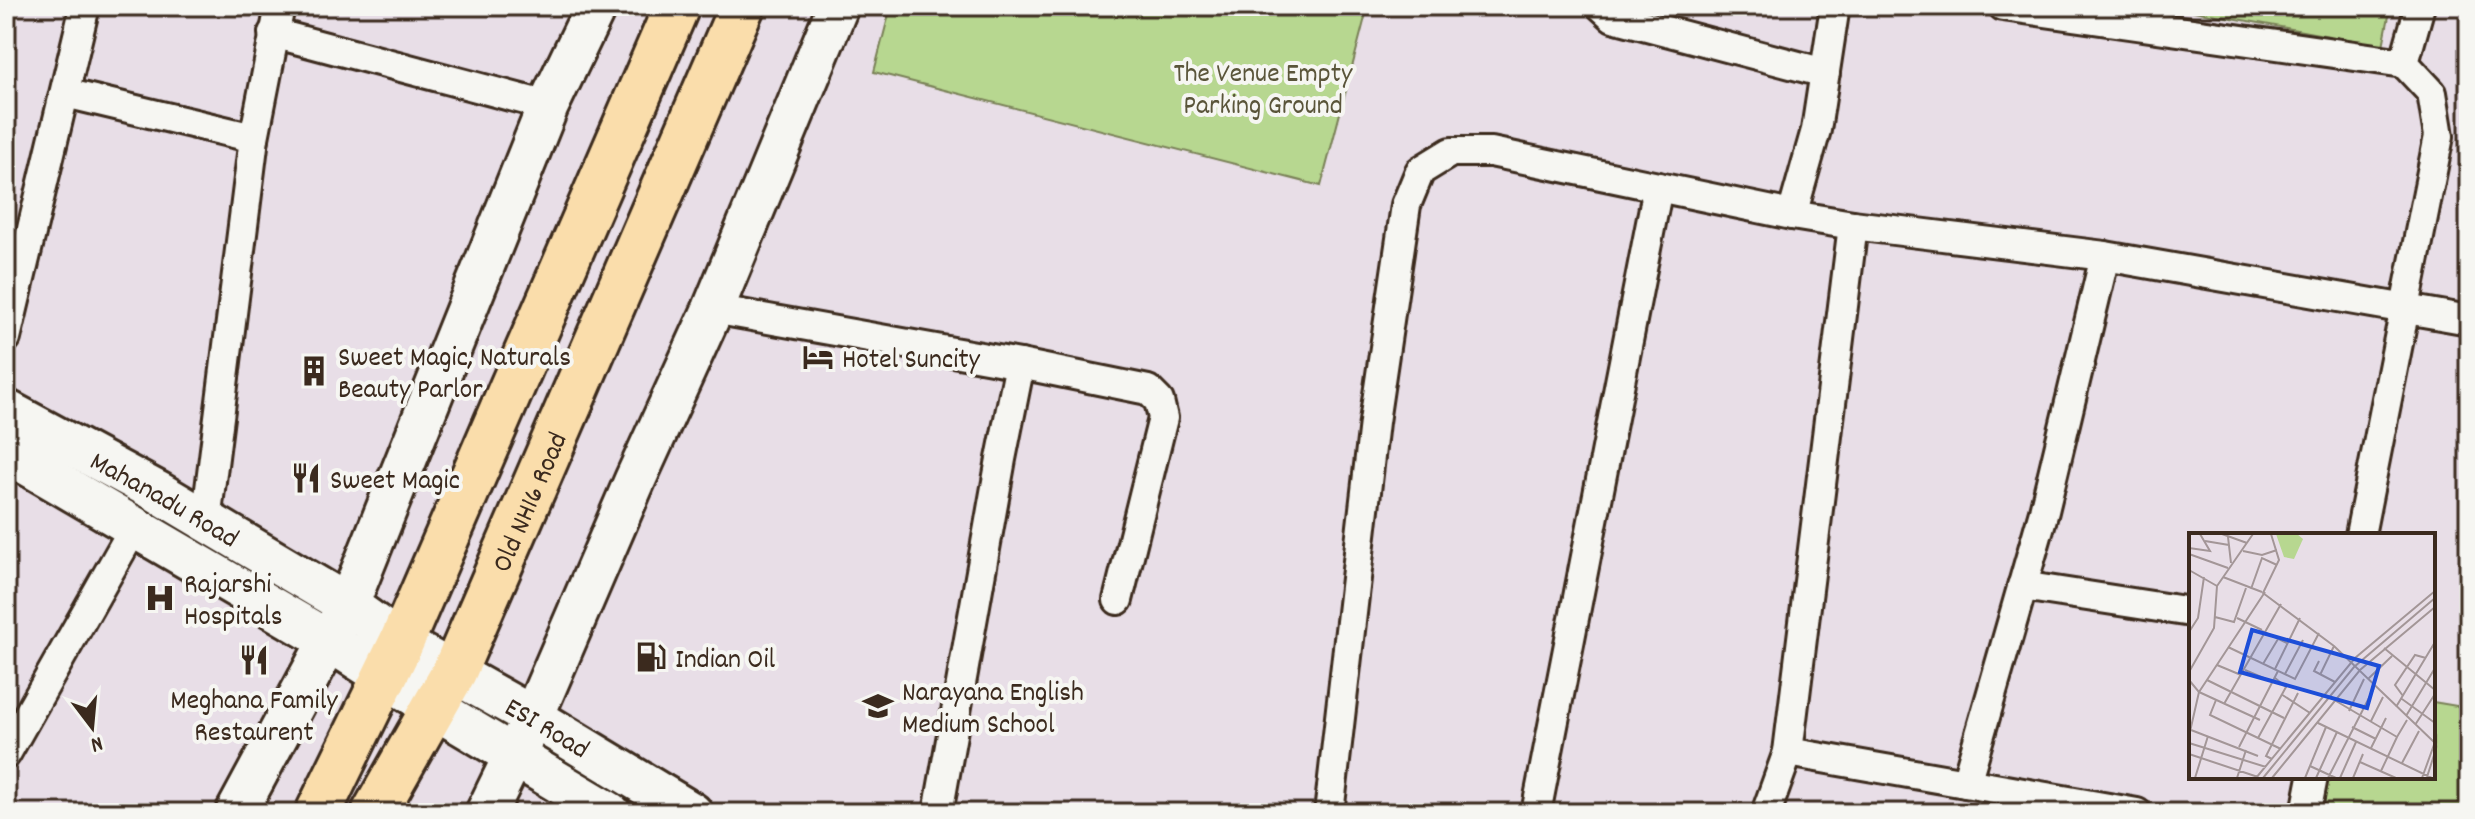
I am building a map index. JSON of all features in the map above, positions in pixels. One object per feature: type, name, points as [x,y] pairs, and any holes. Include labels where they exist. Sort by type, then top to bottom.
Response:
[{"type":"main road","points":[[318,813],[393,660],[677,6]]},
{"type":"main road","name":"Old NH16 Road","points":[[374,813],[444,690],[742,6]]},
{"type":"street","points":[[6,338],[85,6]]},
{"type":"street","points":[[236,813],[348,605],[548,106],[596,6]]},
{"type":"street","points":[[486,813],[533,717],[713,309],[838,6]]},
{"type":"street","points":[[1601,6],[1613,17],[1825,73]]},
{"type":"street","points":[[1792,215],[1816,130],[1835,6]]},
{"type":"street","points":[[2003,6],[2404,63],[2432,93],[2439,136],[2360,533]]},
{"type":"street","points":[[2404,63],[2420,6]]},
{"type":"street","points":[[206,521],[254,138],[276,20],[548,106]]},
{"type":"street","points":[[65,93],[254,138]]},
{"type":"street","points":[[1329,813],[1374,422],[1406,205],[1420,171],[1451,152],[1491,152],[1792,215],[2105,256],[2469,320]]},
{"type":"street","points":[[1536,813],[1658,187]]},
{"type":"street","points":[[1766,813],[1788,752],[1853,225]]},
{"type":"street","points":[[1966,783],[2044,511],[2105,256]]},
{"type":"street","points":[[713,309],[1148,390],[1159,401],[1163,418],[1118,600]]},
{"type":"street","points":[[938,813],[1020,364]]},
{"type":"street","name":"Mahanadu Road","points":[[6,410],[158,492],[348,605],[393,660]]},
{"type":"street","name":"Mahanadu Road","points":[[6,452],[329,641],[393,660],[444,690]]},
{"type":"street","points":[[6,754],[135,526]]},
{"type":"street","points":[[2022,586],[2189,612]]},
{"type":"street","name":"ESI Road","points":[[444,690],[533,717],[692,813]]},
{"type":"street","name":"ESI Road","points":[[444,690],[514,757],[610,813]]},
{"type":"street","points":[[1788,752],[2137,813]]},
{"type":"street","points":[[2306,813],[2313,779]]},
{"type":"green space","name":"The Venue Empty Parking Ground","points":[[891,6],[1368,6],[1321,186],[874,72]]},
{"type":"green space","points":[[2167,6],[2391,6],[2383,46]]},
{"type":"green space","points":[[2435,702],[2469,708],[2469,813],[2317,813],[2326,779],[2435,779]]},
{"type":"place","name":"Hotel Suncity","points":[[818,357]]},
{"type":"place","name":"Sweet Magic, Naturals Beauty Parlor","points":[[314,371]]},
{"type":"place","name":"Sweet Magic","points":[[306,478]]},
{"type":"place","name":"Rajarshi Hospitals","points":[[160,598]]},
{"type":"place","name":"Indian Oil","points":[[651,657]]},
{"type":"place","name":"Meghana Family Restaurent","points":[[254,660]]},
{"type":"place","name":"Narayana English Medium School","points":[[878,706]]}]
